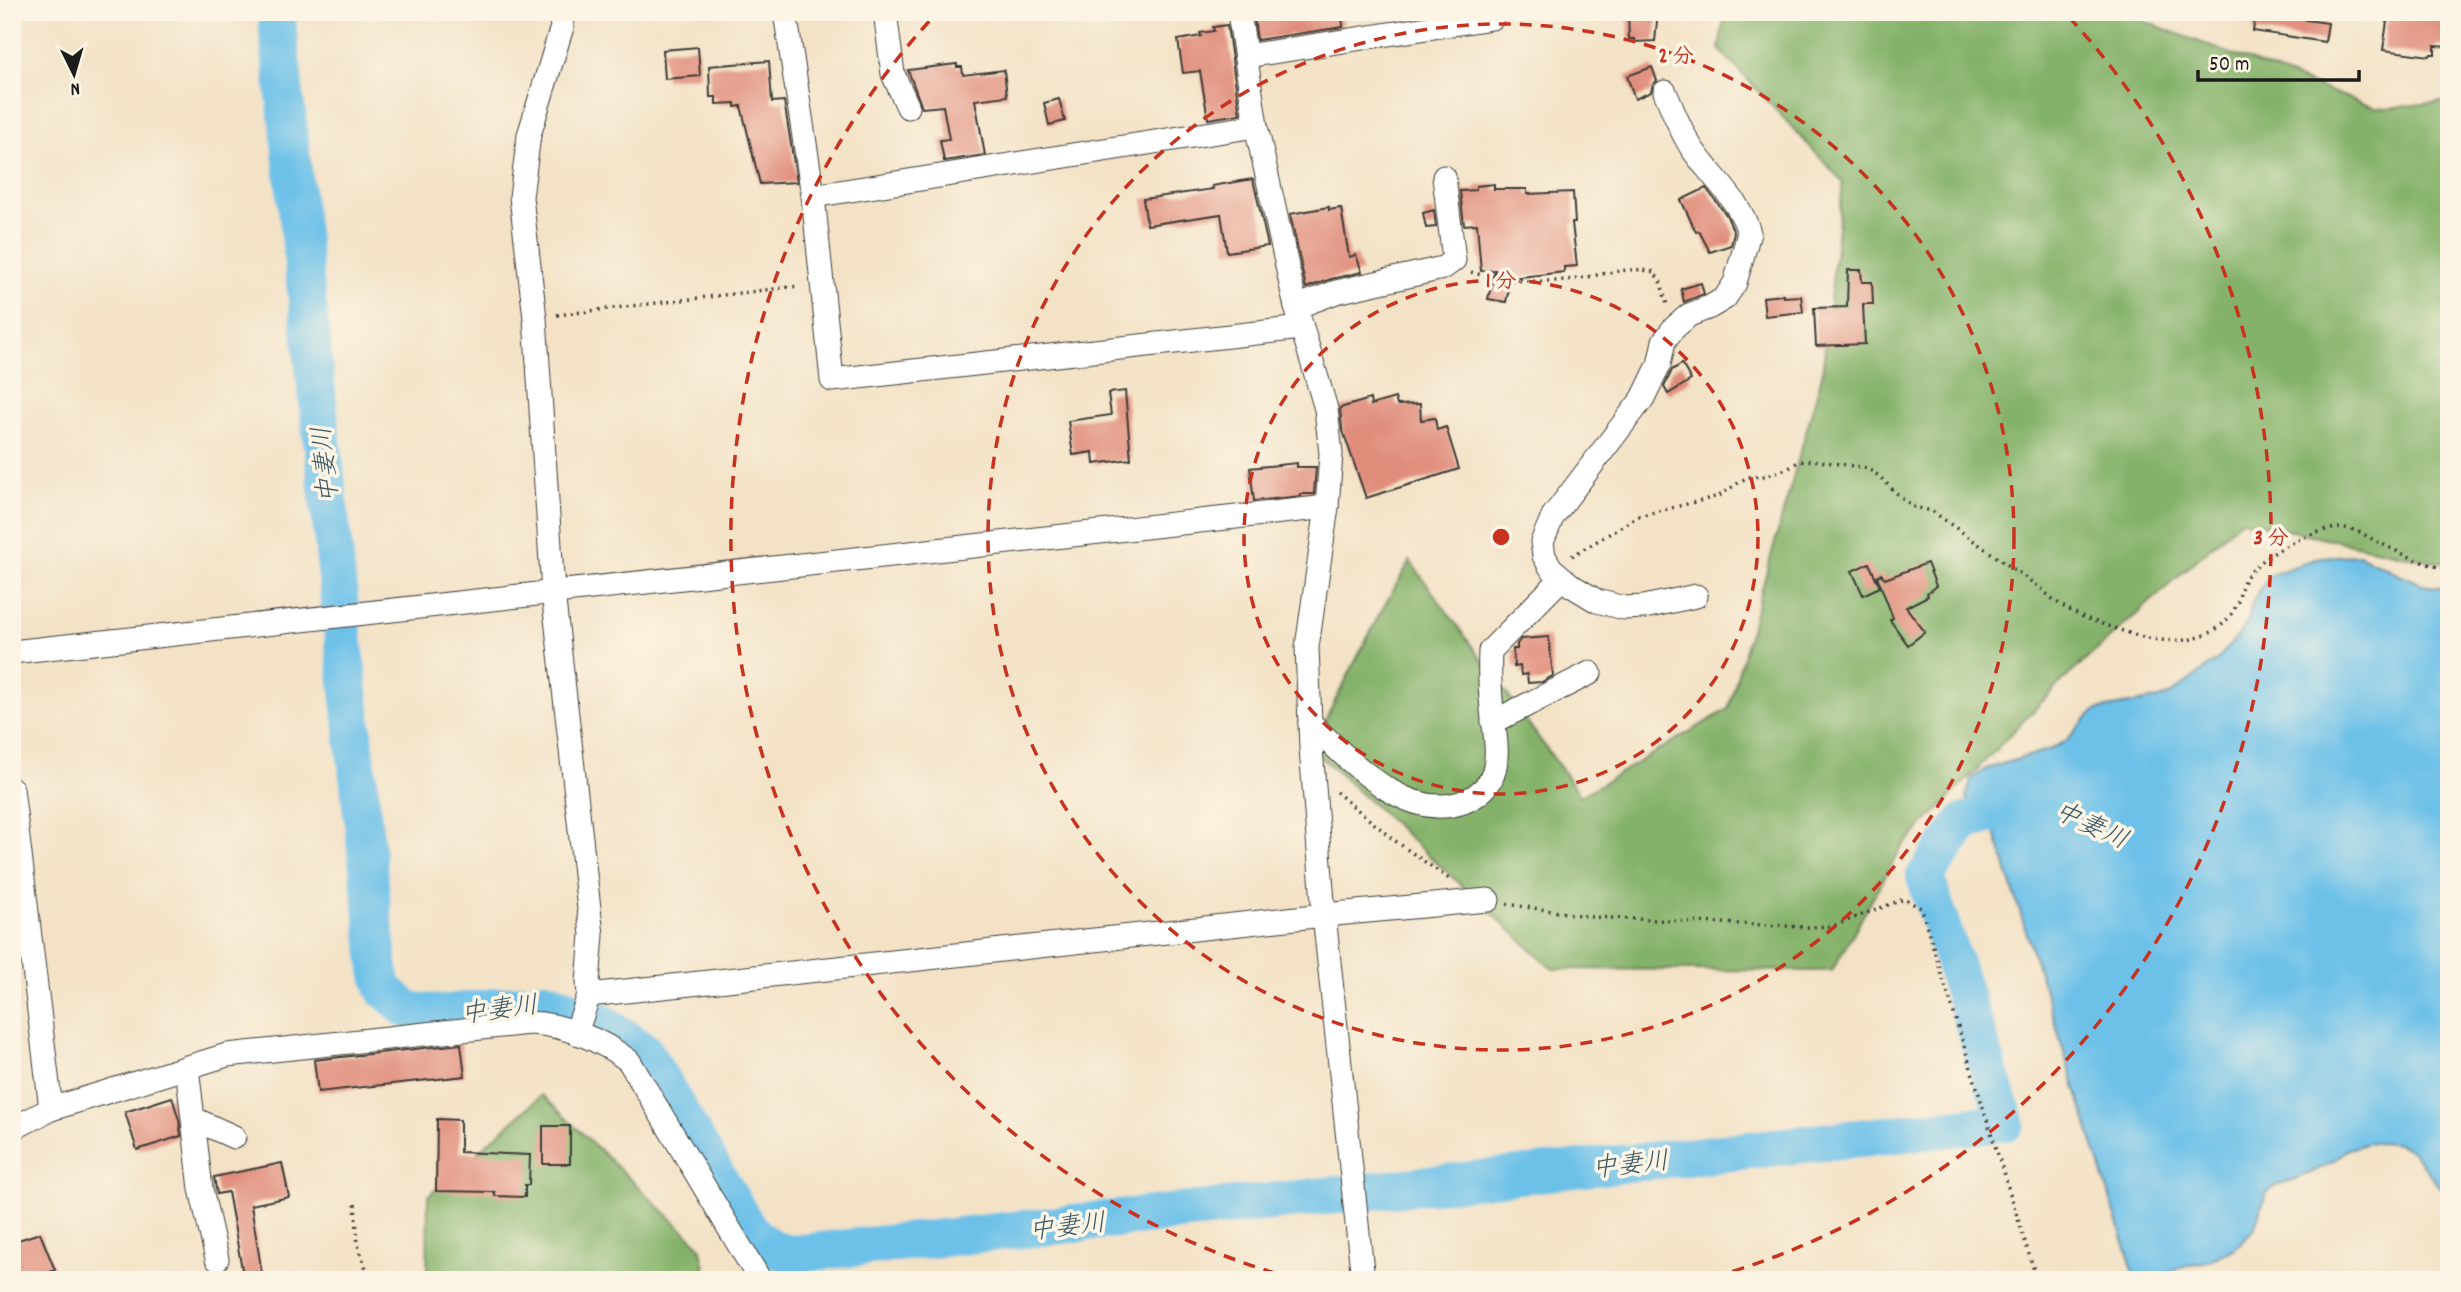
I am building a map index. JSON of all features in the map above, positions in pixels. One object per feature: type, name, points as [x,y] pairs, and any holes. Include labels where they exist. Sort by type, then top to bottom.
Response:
[{"type":"street","points":[[560,12],[562,27],[529,135],[521,197],[535,318],[553,592],[592,935],[582,1015]]},
{"type":"street","points":[[785,12],[813,196],[832,380],[1299,317],[1336,292],[1443,268],[1454,261],[1444,177]]},
{"type":"street","points":[[885,12],[893,75],[908,107]]},
{"type":"street","points":[[1239,12],[1256,126],[1299,317],[1326,409],[1331,454],[1327,507],[1307,647],[1324,915],[1363,1280]]},
{"type":"street","points":[[1246,56],[1492,18]]},
{"type":"street","points":[[1665,92],[1691,147],[1727,193],[1741,214],[1749,233],[1735,284],[1725,298],[1689,315],[1673,328],[1664,341],[1658,365],[1643,398],[1553,516],[1542,542],[1544,556],[1551,568],[1597,601],[1624,608],[1644,607],[1696,596]]},
{"type":"street","points":[[813,196],[1256,126]]},
{"type":"street","points":[[12,652],[1327,507]]},
{"type":"street","points":[[1310,723],[1369,778],[1397,795],[1427,804],[1451,806],[1481,793],[1493,777],[1496,761],[1489,675],[1490,651],[1560,576]]},
{"type":"street","points":[[1493,722],[1590,673]]},
{"type":"street","points":[[12,789],[51,1109]]},
{"type":"street","points":[[12,1129],[51,1109],[228,1055],[547,1023],[582,1015],[1324,915],[1488,900]]},
{"type":"street","points":[[582,1015],[629,1061],[760,1280]]},
{"type":"street","points":[[187,1067],[201,1189],[217,1259]]},
{"type":"street","points":[[194,1119],[234,1137]]},
{"type":"path","points":[[1450,263],[1485,276],[1523,280],[1571,280],[1642,269],[1654,272],[1661,284],[1673,328]]},
{"type":"path","points":[[535,318],[822,284]]},
{"type":"path","points":[[1560,576],[1569,557],[1639,516],[1720,496],[1747,477],[1765,476],[1798,462],[1811,460],[1867,468],[1914,507],[1932,511],[2043,590],[2056,603],[2083,618],[2158,641],[2203,638],[2225,622],[2236,607],[2244,582],[2257,564],[2299,540],[2337,528],[2351,528],[2386,546],[2449,570]]},
{"type":"path","points":[[1313,772],[1394,840],[1454,883]]},
{"type":"path","points":[[1488,900],[1592,917],[1806,927],[1833,926],[1904,899],[1912,902],[1920,908],[2037,1280]]},
{"type":"path","points":[[355,1204],[358,1245],[370,1280]]},
{"type":"green space","points":[[1725,12],[2120,12],[2377,109],[2449,101],[2449,563],[2241,520],[2058,685],[1901,848],[1832,971],[1553,969],[1311,748],[1410,561],[1581,796],[1728,709],[1822,375],[1843,182],[1719,49]]},
{"type":"green space","points":[[542,1095],[700,1246],[708,1280],[427,1280],[428,1196]]},
{"type":"water","points":[[2359,555],[2423,585],[2449,589],[2449,1198],[2412,1151],[2399,1144],[2365,1144],[2346,1150],[2334,1161],[2313,1172],[2275,1186],[2266,1194],[2254,1229],[2234,1249],[2208,1261],[2176,1269],[2157,1280],[2136,1280],[1993,826],[1970,810],[1966,797],[1972,778],[1986,769],[2051,749],[2066,741],[2097,710],[2172,694],[2218,659],[2237,637],[2249,619],[2251,606],[2259,590],[2271,575],[2320,557]]},
{"type":"building","points":[[1253,12],[1342,12],[1343,27],[1257,40]]},
{"type":"building","points":[[1628,12],[1658,12],[1655,41],[1635,42],[1635,39],[1629,39]]},
{"type":"building","points":[[2256,12],[2307,12],[2306,20],[2328,23],[2325,42],[2253,31]]},
{"type":"building","points":[[2388,14],[2449,19],[2449,47],[2435,46],[2435,54],[2430,56],[2383,50]]},
{"type":"building","points":[[1227,25],[1240,114],[1208,119],[1200,71],[1183,73],[1178,40],[1201,36],[1200,33],[1214,31],[1213,27]]},
{"type":"building","points":[[698,47],[700,76],[665,79],[663,50]]},
{"type":"building","points":[[769,61],[772,102],[784,101],[797,182],[760,184],[741,106],[735,107],[735,103],[716,104],[716,97],[710,97],[709,66]]},
{"type":"building","points":[[957,64],[957,67],[962,67],[963,75],[1004,70],[1007,96],[975,100],[985,155],[944,161],[940,140],[949,139],[943,106],[922,108],[908,70]]},
{"type":"building","points":[[1652,67],[1657,81],[1651,92],[1635,99],[1627,76]]},
{"type":"building","points":[[1059,99],[1065,121],[1049,125],[1044,103]]},
{"type":"building","points":[[1253,179],[1268,246],[1227,252],[1221,214],[1147,225],[1143,199],[1213,189],[1212,186]]},
{"type":"building","points":[[1494,184],[1494,189],[1527,189],[1527,194],[1573,192],[1575,223],[1572,223],[1577,266],[1564,267],[1564,272],[1511,278],[1506,302],[1488,299],[1495,270],[1481,271],[1477,224],[1464,225],[1460,191],[1476,190],[1476,186]]},
{"type":"building","points":[[1706,188],[1727,216],[1734,233],[1731,245],[1710,252],[1699,231],[1696,232],[1681,200]]},
{"type":"building","points":[[1329,207],[1329,210],[1341,208],[1349,257],[1356,255],[1362,272],[1306,288],[1290,214]]},
{"type":"building","points":[[1434,210],[1436,227],[1426,228],[1423,213]]},
{"type":"building","points":[[1848,270],[1861,270],[1862,282],[1872,282],[1873,304],[1863,304],[1865,344],[1816,346],[1814,308],[1847,307]]},
{"type":"building","points":[[1701,283],[1704,294],[1684,302],[1681,289]]},
{"type":"building","points":[[1801,296],[1803,312],[1765,316],[1763,297]]},
{"type":"building","points":[[1682,364],[1691,380],[1668,394],[1664,387],[1672,370]]},
{"type":"building","points":[[1125,391],[1131,459],[1094,464],[1093,452],[1073,455],[1068,421],[1111,415],[1108,393]]},
{"type":"building","points":[[1395,398],[1397,405],[1420,404],[1421,420],[1435,418],[1437,430],[1446,427],[1459,469],[1366,498],[1342,428],[1340,408],[1370,399],[1371,405]]},
{"type":"building","points":[[1297,463],[1297,467],[1316,467],[1314,494],[1254,501],[1250,468]]},
{"type":"building","points":[[1869,563],[1880,587],[1863,595],[1852,571]]},
{"type":"building","points":[[1927,563],[1936,586],[1927,593],[1928,596],[1906,607],[1925,632],[1908,645],[1890,620],[1893,618],[1877,576],[1881,574],[1885,579]]},
{"type":"building","points":[[1549,637],[1553,676],[1542,682],[1528,683],[1527,674],[1521,675],[1520,666],[1514,667],[1513,649],[1517,649],[1521,639]]},
{"type":"building","points":[[461,1044],[465,1076],[318,1092],[314,1060]]},
{"type":"building","points":[[172,1097],[181,1136],[137,1150],[125,1112]]},
{"type":"building","points":[[437,1119],[460,1120],[460,1152],[530,1155],[529,1185],[525,1185],[525,1197],[495,1196],[495,1192],[436,1191]]},
{"type":"building","points":[[543,1126],[570,1126],[570,1164],[543,1164]]},
{"type":"building","points":[[282,1163],[289,1197],[251,1205],[263,1280],[244,1280],[228,1192],[217,1194],[214,1177]]},
{"type":"building","points":[[40,1233],[55,1270],[33,1280],[12,1280],[12,1242]]},
{"type":"waterway","name":"中妻川","points":[[276,12],[379,970],[384,989],[408,1010],[442,1014],[546,1000],[597,1019],[644,1051],[746,1225],[773,1248],[794,1254],[2006,1122],[1925,876],[1964,822],[2030,803]]}]
